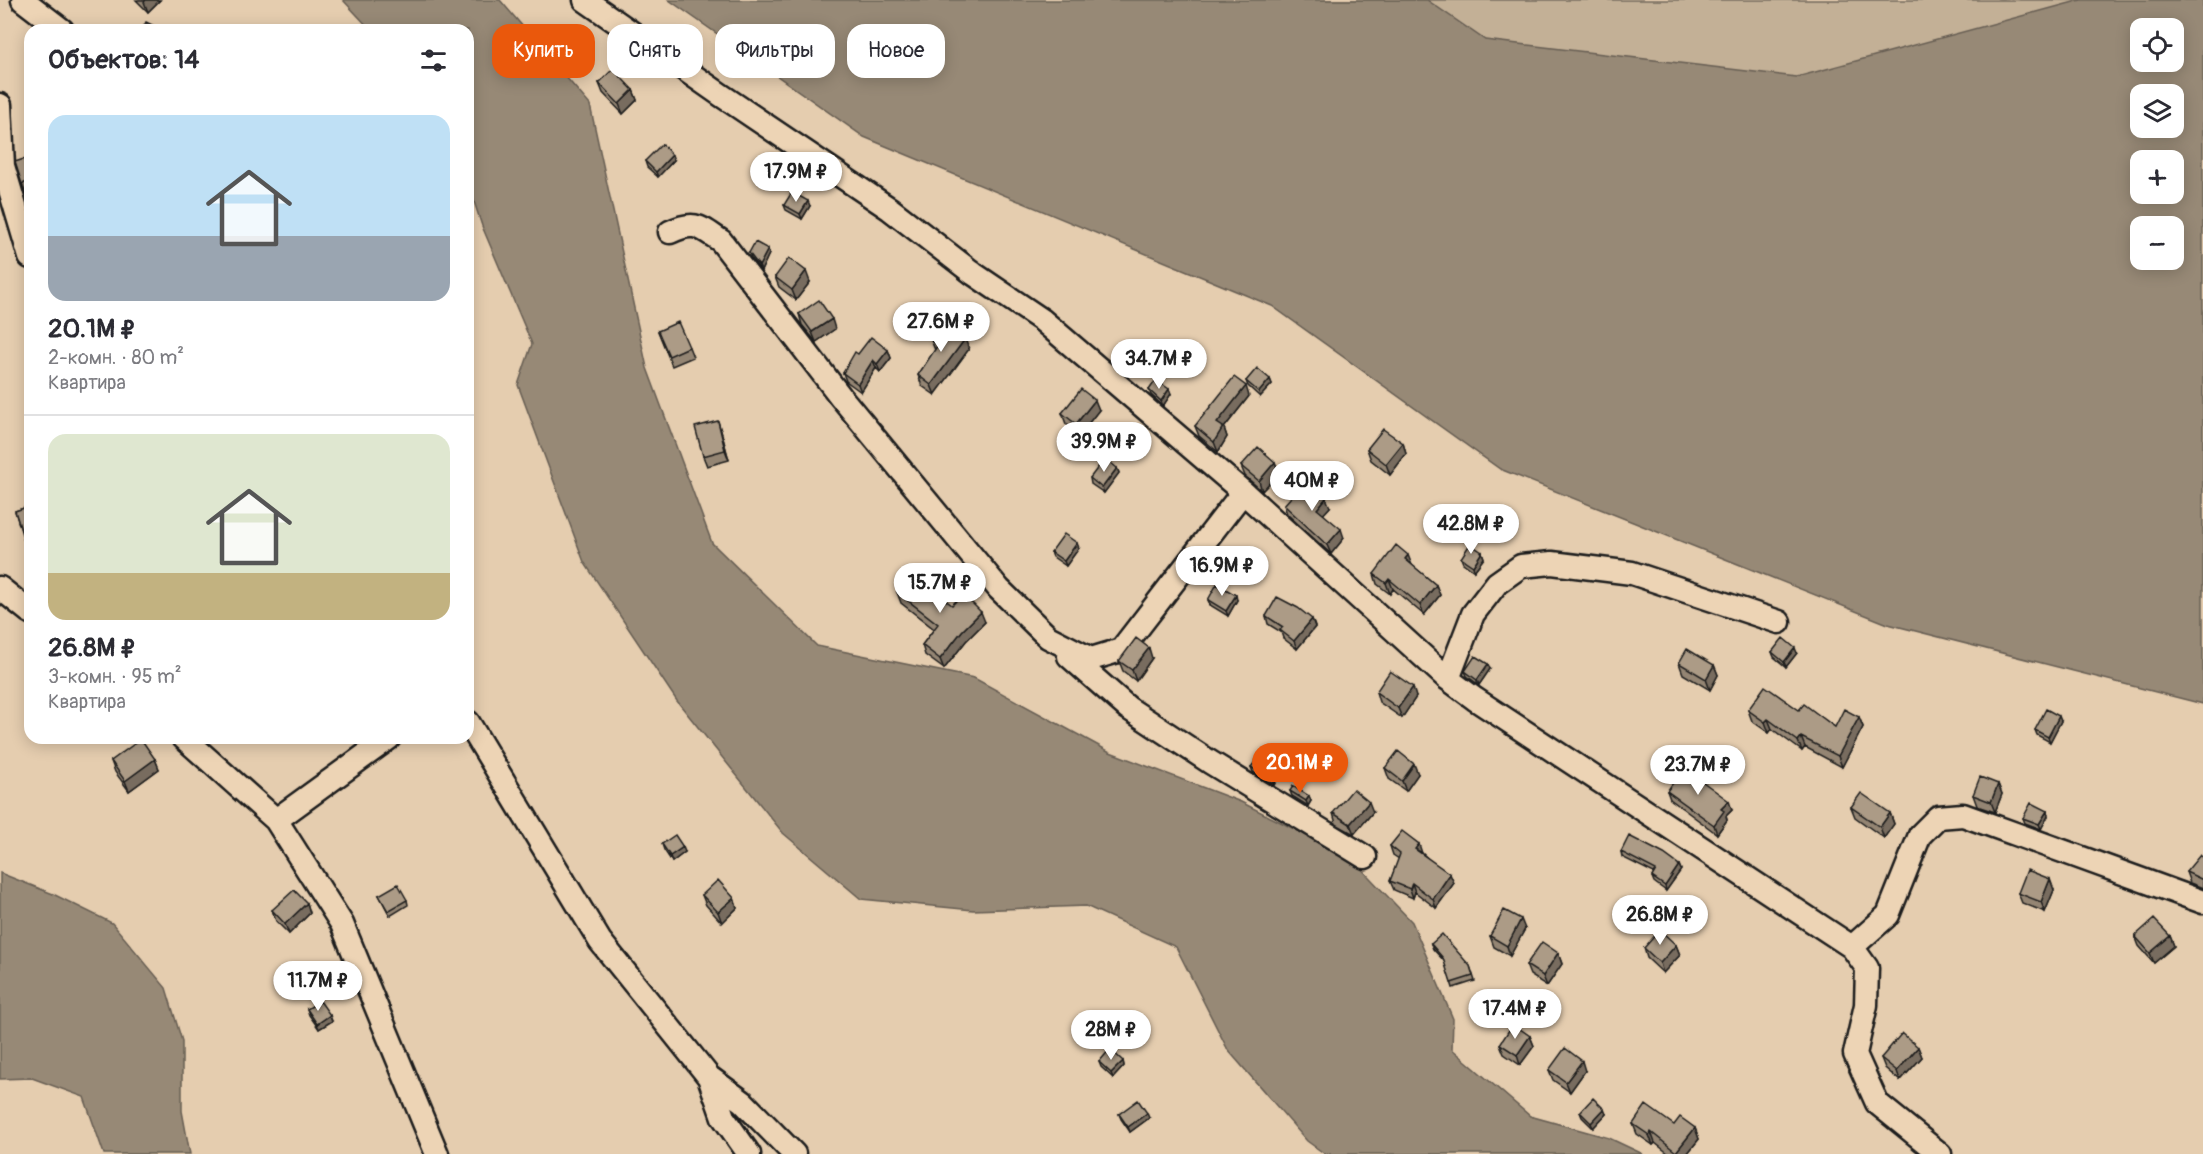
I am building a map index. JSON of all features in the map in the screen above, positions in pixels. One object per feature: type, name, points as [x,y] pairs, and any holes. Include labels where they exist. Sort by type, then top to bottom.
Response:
[{"type":"street","points":[[23,0],[54,24]]},
{"type":"street","points":[[585,0],[890,209],[974,274],[1042,320],[1243,492],[1448,679],[1485,706],[1852,947],[1867,968],[1866,1005],[1855,1054],[1877,1103],[1940,1154]]},
{"type":"street","points":[[0,105],[3,166],[24,237]]},
{"type":"street","points":[[670,232],[686,225],[700,227],[721,242],[841,397],[999,589],[1048,637],[1128,708],[1210,762],[1365,857]]},
{"type":"street","points":[[1048,637],[1091,659],[1121,650],[1243,492]]},
{"type":"street","points":[[1448,679],[1473,614],[1497,583],[1521,566],[1552,562],[1632,573],[1779,622]]},
{"type":"street","points":[[0,588],[24,607]]},
{"type":"street","points":[[474,732],[600,941],[709,1077],[743,1102],[794,1154]]},
{"type":"street","points":[[191,744],[276,820],[342,924],[437,1154]]},
{"type":"street","points":[[276,820],[380,744]]},
{"type":"street","points":[[1852,947],[1888,915],[1920,835],[1938,817],[1963,815],[2203,902]]},
{"type":"street","points":[[709,1077],[723,1117],[749,1154]]},
{"type":"shaded area","points":[[343,0],[500,0],[521,24],[492,24],[492,78],[567,78],[590,105],[647,368],[712,543],[817,646],[974,678],[1110,752],[1241,802],[1351,858],[1412,922],[1453,1019],[1452,1049],[1530,1116],[1609,1138],[1643,1154],[1325,1154],[1307,1141],[1228,1050],[1176,947],[1086,906],[973,910],[861,899],[783,833],[677,701],[584,562],[518,385],[532,344],[482,226],[474,201],[474,24],[365,24]]},
{"type":"shaded area","points":[[669,0],[1427,0],[1485,40],[1797,77],[2081,0],[2203,0],[2203,704],[1888,624],[1500,469],[1272,306],[864,137],[780,78],[835,78],[835,24],[715,24],[715,32]]},
{"type":"shaded area","points":[[1320,0],[2082,0],[1714,117]]},
{"type":"shaded area","points":[[0,873],[53,894],[112,923],[166,988],[182,1041],[182,1111],[190,1154],[104,1154],[84,1097],[32,1078],[0,1079]]},
{"type":"building","points":[[607,75],[607,78],[622,78],[633,90],[619,104],[599,83]]},
{"type":"building","points":[[662,144],[672,155],[656,172],[645,161]]},
{"type":"building","points":[[24,159],[24,183],[22,184],[15,162]]},
{"type":"building","points":[[792,192],[808,201],[800,214],[784,205]]},
{"type":"building","points":[[755,242],[768,249],[759,266],[749,253]]},
{"type":"building","points":[[789,258],[806,271],[792,290],[775,277]]},
{"type":"building","points":[[819,300],[832,319],[812,332],[799,314]]},
{"type":"building","points":[[678,322],[689,347],[669,356],[658,331]]},
{"type":"building","points":[[943,323],[965,339],[931,385],[918,375],[938,345],[931,340]]},
{"type":"building","points":[[871,337],[888,350],[877,364],[873,360],[858,384],[843,373],[855,352],[858,354]]},
{"type":"building","points":[[1257,368],[1270,379],[1259,392],[1246,381]]},
{"type":"building","points":[[1234,377],[1246,386],[1217,423],[1223,427],[1214,442],[1195,426]]},
{"type":"building","points":[[1156,380],[1169,389],[1161,401],[1149,390]]},
{"type":"building","points":[[1081,389],[1095,400],[1076,424],[1062,413]]},
{"type":"building","points":[[718,421],[725,450],[703,456],[695,427]]},
{"type":"building","points":[[1383,429],[1403,443],[1386,464],[1367,449]]},
{"type":"building","points":[[1258,447],[1275,462],[1259,481],[1241,466]]},
{"type":"building","points":[[1105,458],[1117,468],[1102,488],[1090,478]]},
{"type":"building","points":[[1306,480],[1326,498],[1317,509],[1341,529],[1327,545],[1284,505]]},
{"type":"building","points":[[24,508],[24,529],[21,530],[15,511]]},
{"type":"building","points":[[1064,534],[1077,543],[1064,561],[1051,552]]},
{"type":"building","points":[[1470,544],[1482,552],[1473,566],[1461,558]]},
{"type":"building","points":[[1396,545],[1408,555],[1405,559],[1436,585],[1420,605],[1389,579],[1386,583],[1374,574]]},
{"type":"building","points":[[911,574],[952,605],[963,594],[981,612],[962,631],[940,659],[922,645],[938,624],[897,592]]},
{"type":"building","points":[[1217,584],[1236,595],[1226,611],[1208,600]]},
{"type":"building","points":[[1277,597],[1298,608],[1312,619],[1294,641],[1280,630],[1283,627],[1266,616]]},
{"type":"building","points":[[1136,638],[1149,648],[1132,670],[1119,661]]},
{"type":"building","points":[[1783,638],[1795,648],[1784,662],[1772,652]]},
{"type":"building","points":[[1687,649],[1714,665],[1706,679],[1679,663]]},
{"type":"building","points":[[1475,656],[1488,664],[1477,680],[1465,671]]},
{"type":"building","points":[[1390,671],[1413,687],[1398,708],[1376,692]]},
{"type":"building","points":[[1765,686],[1799,710],[1804,704],[1835,727],[1844,709],[1859,717],[1838,756],[1801,737],[1798,741],[1768,719],[1765,722],[1748,710]]},
{"type":"building","points":[[2046,709],[2059,716],[2048,737],[2035,730]]},
{"type":"building","points":[[134,744],[144,744],[155,759],[125,781],[111,761]]},
{"type":"building","points":[[1398,751],[1414,764],[1402,781],[1385,768]]},
{"type":"building","points":[[1258,758],[1278,769],[1272,780],[1251,767]]},
{"type":"building","points":[[1684,768],[1729,801],[1721,809],[1724,811],[1714,825],[1667,791]]},
{"type":"building","points":[[1980,777],[1998,784],[1991,802],[1973,795]]},
{"type":"building","points":[[1293,786],[1309,796],[1306,801],[1290,791]]},
{"type":"building","points":[[1353,789],[1369,802],[1350,824],[1333,813]]},
{"type":"building","points":[[1861,793],[1890,813],[1880,827],[1851,807]]},
{"type":"building","points":[[2031,803],[2047,811],[2039,824],[2023,818]]},
{"type":"building","points":[[1402,831],[1419,844],[1415,849],[1450,874],[1433,899],[1412,883],[1410,889],[1390,881],[1400,854],[1390,846]]},
{"type":"building","points":[[675,835],[683,847],[670,856],[662,844]]},
{"type":"building","points":[[1629,836],[1664,854],[1679,865],[1665,886],[1652,877],[1656,870],[1621,852]]},
{"type":"building","points":[[2200,855],[2203,858],[2203,880],[2186,872]]},
{"type":"building","points":[[2027,870],[2050,879],[2041,902],[2018,893]]},
{"type":"building","points":[[718,880],[734,898],[718,912],[702,895]]},
{"type":"building","points":[[398,884],[407,900],[388,911],[379,895]]},
{"type":"building","points":[[294,890],[307,903],[285,924],[272,910]]},
{"type":"building","points":[[1504,910],[1521,919],[1507,946],[1490,936]]},
{"type":"building","points":[[2154,919],[2170,936],[2150,953],[2135,936]]},
{"type":"building","points":[[1660,930],[1676,945],[1660,963],[1644,948]]},
{"type":"building","points":[[1442,934],[1470,966],[1473,976],[1451,983],[1443,958],[1431,944]]},
{"type":"building","points":[[1542,942],[1558,953],[1543,976],[1526,965]]},
{"type":"building","points":[[320,1001],[330,1015],[317,1024],[307,1009]]},
{"type":"building","points":[[1513,1024],[1530,1036],[1517,1055],[1500,1044]]},
{"type":"building","points":[[1902,1033],[1918,1047],[1897,1071],[1881,1058]]},
{"type":"building","points":[[1565,1048],[1582,1061],[1566,1082],[1549,1070]]},
{"type":"building","points":[[1110,1049],[1123,1061],[1111,1073],[1099,1062]]},
{"type":"building","points":[[1593,1098],[1604,1109],[1591,1123],[1580,1112]]},
{"type":"building","points":[[1138,1100],[1147,1113],[1128,1127],[1119,1114]]},
{"type":"building","points":[[1646,1105],[1674,1125],[1680,1117],[1695,1128],[1676,1152],[1651,1132],[1649,1135],[1633,1124]]}]
